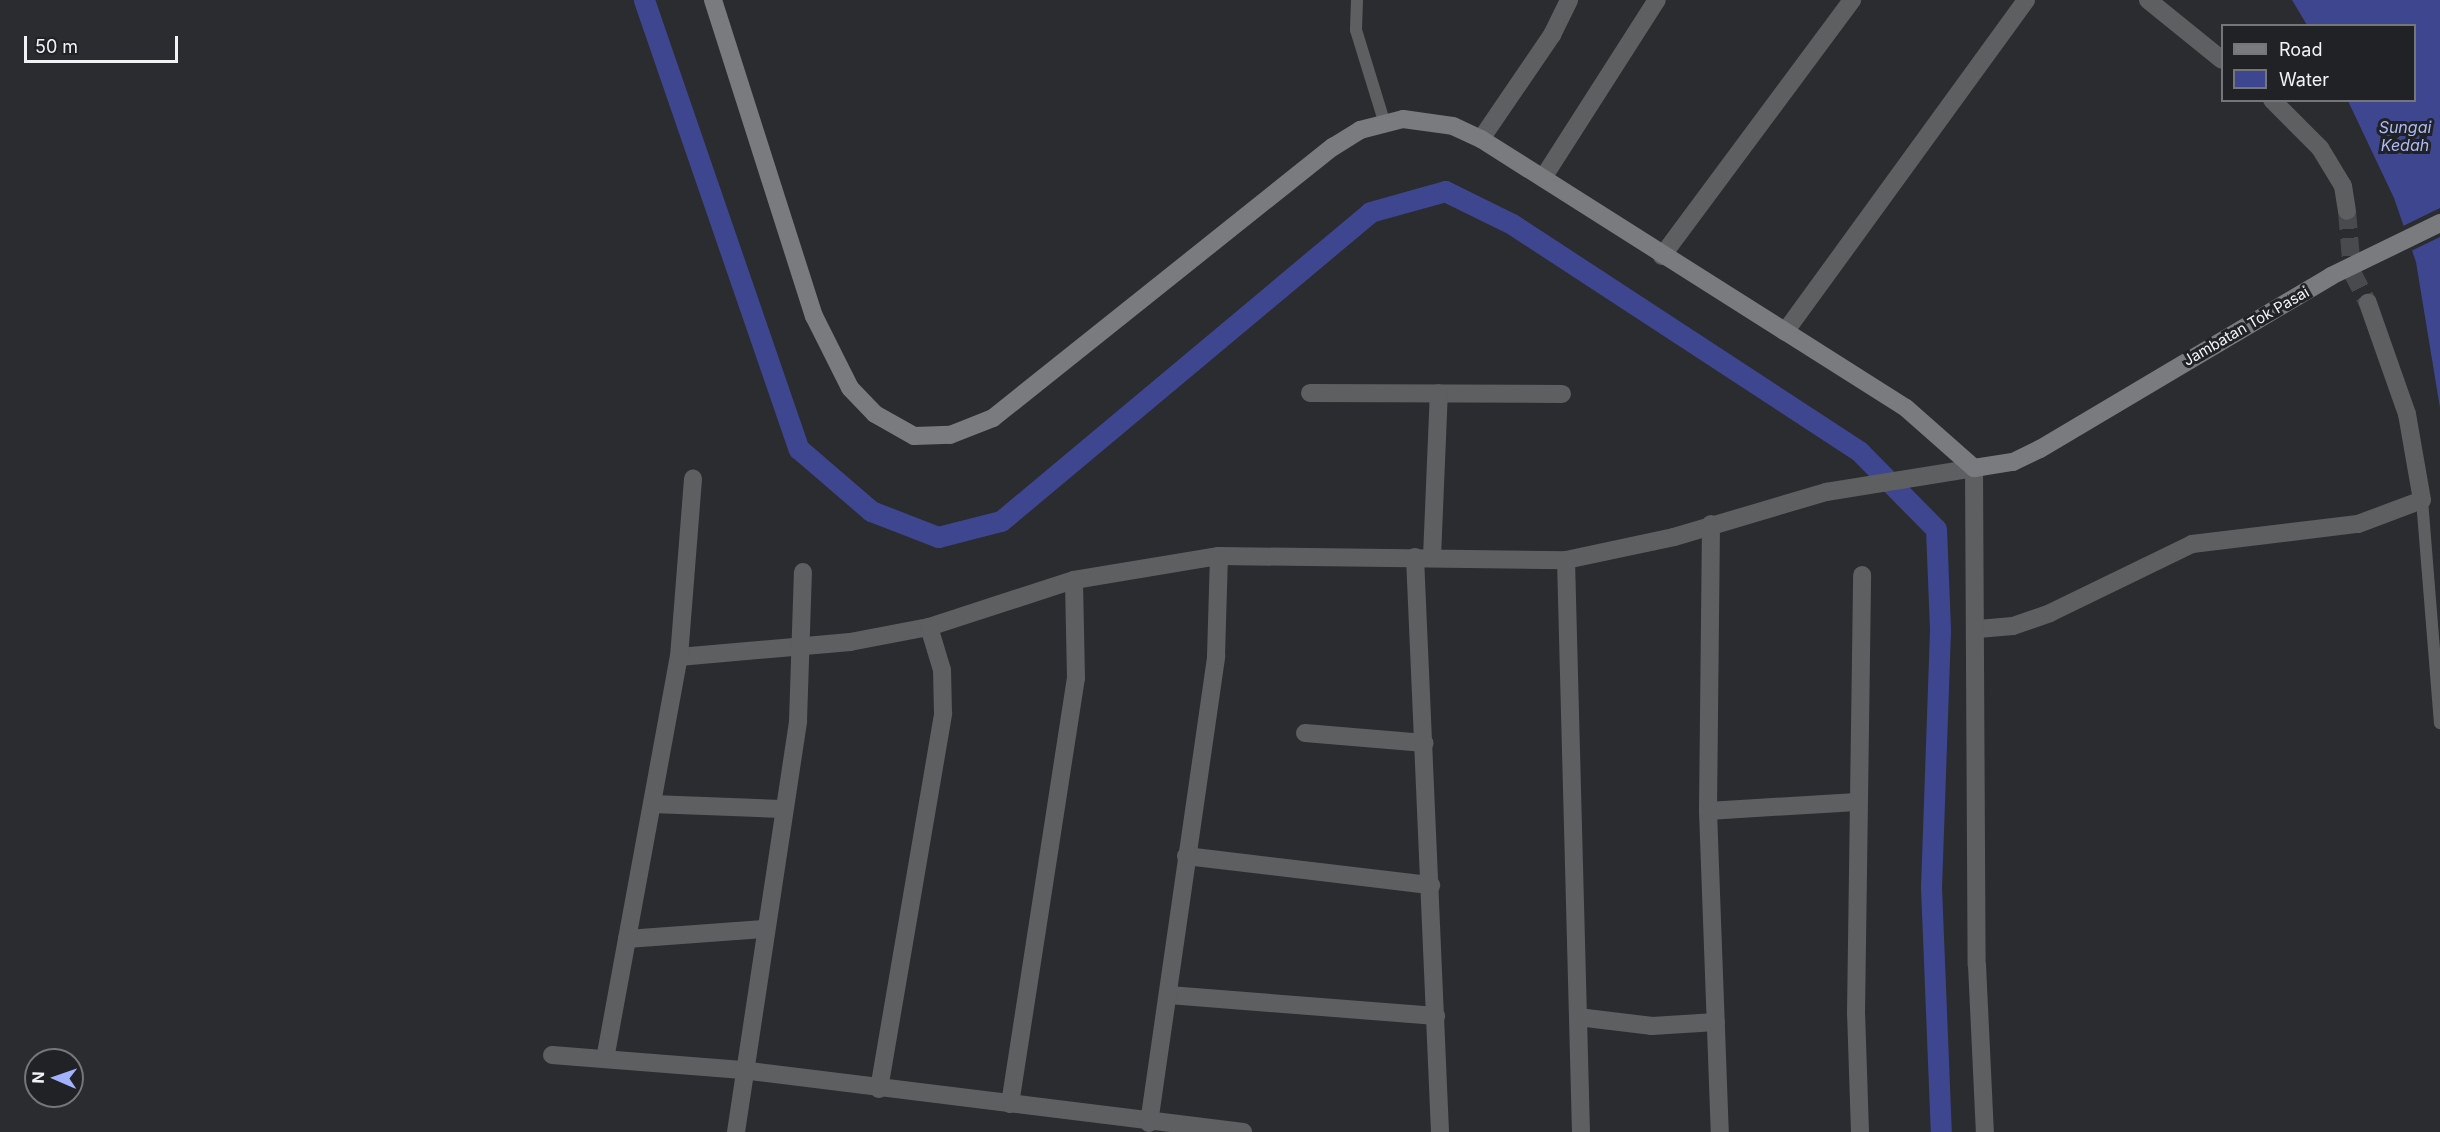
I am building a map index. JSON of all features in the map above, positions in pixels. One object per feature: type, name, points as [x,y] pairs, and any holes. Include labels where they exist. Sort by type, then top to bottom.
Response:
[{"type":"main road","points":[[713,0],[814,316],[850,388],[875,414],[914,436],[971,429],[1022,398],[1333,147],[1384,122],[1420,118],[1481,139],[1543,178],[1662,256],[1906,408],[1974,468]]},
{"type":"main road","name":"Jambatan Tok Pasai","points":[[1974,468],[2013,462],[2058,439],[2331,276],[2440,223]]},
{"type":"street","points":[[1481,139],[1552,35],[1569,0]]},
{"type":"street","points":[[1543,178],[1657,0]]},
{"type":"street","points":[[1662,256],[1852,0]]},
{"type":"street","points":[[1785,332],[2026,0]]},
{"type":"street","points":[[2148,0],[2221,58]]},
{"type":"street","points":[[2274,102],[2320,148],[2343,186],[2347,211]]},
{"type":"street","points":[[1978,629],[2013,626],[2050,613],[2192,544],[2358,524],[2422,500],[2407,414],[2368,303]]},
{"type":"street","points":[[1310,393],[1562,394]]},
{"type":"street","points":[[1439,393],[1424,557],[1425,743],[1440,1132]]},
{"type":"street","points":[[679,657],[802,646],[929,627],[1074,580],[1219,556],[1424,557],[1566,561],[1826,492],[1974,468],[1978,629],[1977,965],[1985,1132]]},
{"type":"street","points":[[605,1059],[679,657],[693,479]]},
{"type":"street","points":[[1711,524],[1708,811],[1720,1132]]},
{"type":"street","points":[[1149,1123],[1169,995],[1185,856],[1216,656],[1219,556]]},
{"type":"street","points":[[1566,561],[1581,1132]]},
{"type":"street","points":[[736,1132],[742,1070],[781,809],[798,721],[804,572]]},
{"type":"street","points":[[1860,1132],[1857,802],[1862,575]]},
{"type":"street","points":[[1010,1104],[1076,678],[1074,580]]},
{"type":"street","points":[[879,1089],[944,713],[942,670],[929,627]]},
{"type":"street","points":[[1305,733],[1425,743]]},
{"type":"street","points":[[1708,811],[1857,802]]},
{"type":"street","points":[[652,804],[781,809]]},
{"type":"street","points":[[1185,856],[1431,885]]},
{"type":"street","points":[[627,939],[764,929]]},
{"type":"street","points":[[1169,995],[1436,1016]]},
{"type":"street","points":[[1578,1017],[1653,1026],[1716,1022]]},
{"type":"street","points":[[552,1055],[742,1070],[1149,1123],[1243,1132]]},
{"type":"lane","points":[[1357,0],[1356,30],[1384,122]]},
{"type":"lane","points":[[2422,500],[2440,723]]},
{"type":"water","name":"Sungai Kedah","points":[[2292,0],[2440,0],[2440,408],[2416,262],[2394,198],[2348,102],[2416,102],[2416,24],[2306,24]]},
{"type":"pier","points":[[2440,208],[2440,237],[2409,252],[2401,227]]},
{"type":"waterway","points":[[644,0],[799,449],[871,511],[938,537],[1001,521],[1370,212],[1445,191],[1512,224],[1860,452],[1936,529],[1940,630],[1931,887],[1941,1132]]},
{"type":"tunnel","points":[[2347,211],[2352,272],[2368,303]]}]
